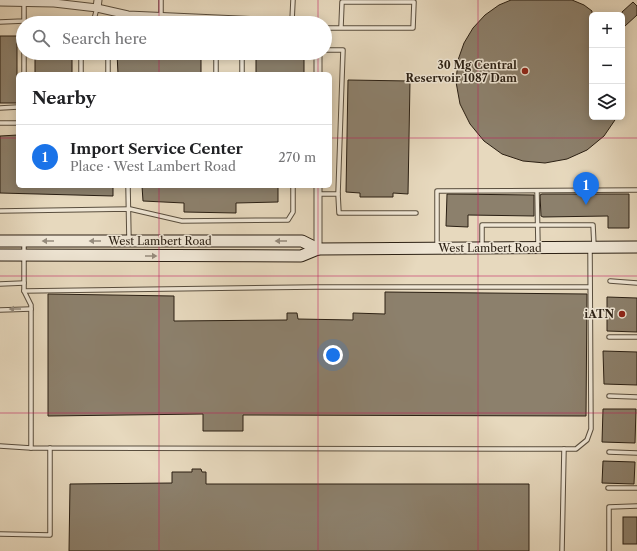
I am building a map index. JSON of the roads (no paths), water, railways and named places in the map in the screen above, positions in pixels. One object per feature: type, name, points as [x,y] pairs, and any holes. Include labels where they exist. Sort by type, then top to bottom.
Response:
[{"type":"main road","name":"West Lambert Road","points":[[0,241],[302,241],[318,249]]},
{"type":"main road","name":"West Lambert Road","points":[[0,255],[301,256],[318,249],[637,247]]},
{"type":"street","points":[[97,8],[98,0]]},
{"type":"street","points":[[0,2],[54,3],[97,8],[128,15],[160,16]]},
{"type":"street","points":[[318,60],[318,72]]},
{"type":"street","points":[[318,188],[318,249]]},
{"type":"lane","points":[[160,16],[161,0]]},
{"type":"lane","points":[[292,16],[293,0]]},
{"type":"lane","points":[[332,28],[341,28],[413,28],[415,1],[342,2],[341,28]]},
{"type":"lane","points":[[24,2],[24,16]]},
{"type":"lane","points":[[95,16],[97,8]]},
{"type":"lane","points":[[0,22],[16,22]]},
{"type":"lane","points":[[332,50],[342,50],[338,213],[416,214]]},
{"type":"lane","points":[[24,60],[24,72]]},
{"type":"lane","points":[[81,60],[81,72]]},
{"type":"lane","points":[[108,60],[108,72]]},
{"type":"lane","points":[[216,60],[216,72]]},
{"type":"lane","points":[[242,60],[242,72]]},
{"type":"lane","points":[[0,108],[16,107]]},
{"type":"lane","points":[[0,123],[16,123]]},
{"type":"lane","points":[[128,188],[129,241]]},
{"type":"lane","points":[[0,211],[128,210],[182,221],[288,220],[293,212],[293,188]]},
{"type":"lane","points":[[437,248],[437,192],[637,190]]},
{"type":"lane","points":[[537,191],[538,247]]},
{"type":"lane","points":[[318,194],[338,194]]},
{"type":"lane","points":[[0,446],[31,448],[576,450],[587,440],[591,429],[589,287],[593,225],[482,225],[482,248]]},
{"type":"lane","points":[[24,241],[24,291],[31,305],[31,448]]},
{"type":"lane","points":[[610,282],[637,283]]},
{"type":"lane","points":[[0,284],[24,283]]},
{"type":"lane","points":[[24,291],[316,287],[589,287]]},
{"type":"lane","points":[[0,310],[31,309]]},
{"type":"lane","points":[[609,337],[637,337]]},
{"type":"lane","points":[[609,396],[637,397]]},
{"type":"lane","points":[[0,534],[50,534],[50,448]]},
{"type":"lane","points":[[562,551],[564,450]]},
{"type":"lane","points":[[609,452],[637,453]]},
{"type":"lane","points":[[608,488],[637,488]]},
{"type":"lane","points":[[609,551],[609,507],[637,506]]},
{"type":"place","name":"30 Mg Central Reservoir 1087 Dam","points":[[525,71]]},
{"type":"place","name":"Import Service Center","points":[[586,205]]},
{"type":"place","name":"iATN","points":[[622,314]]}]
